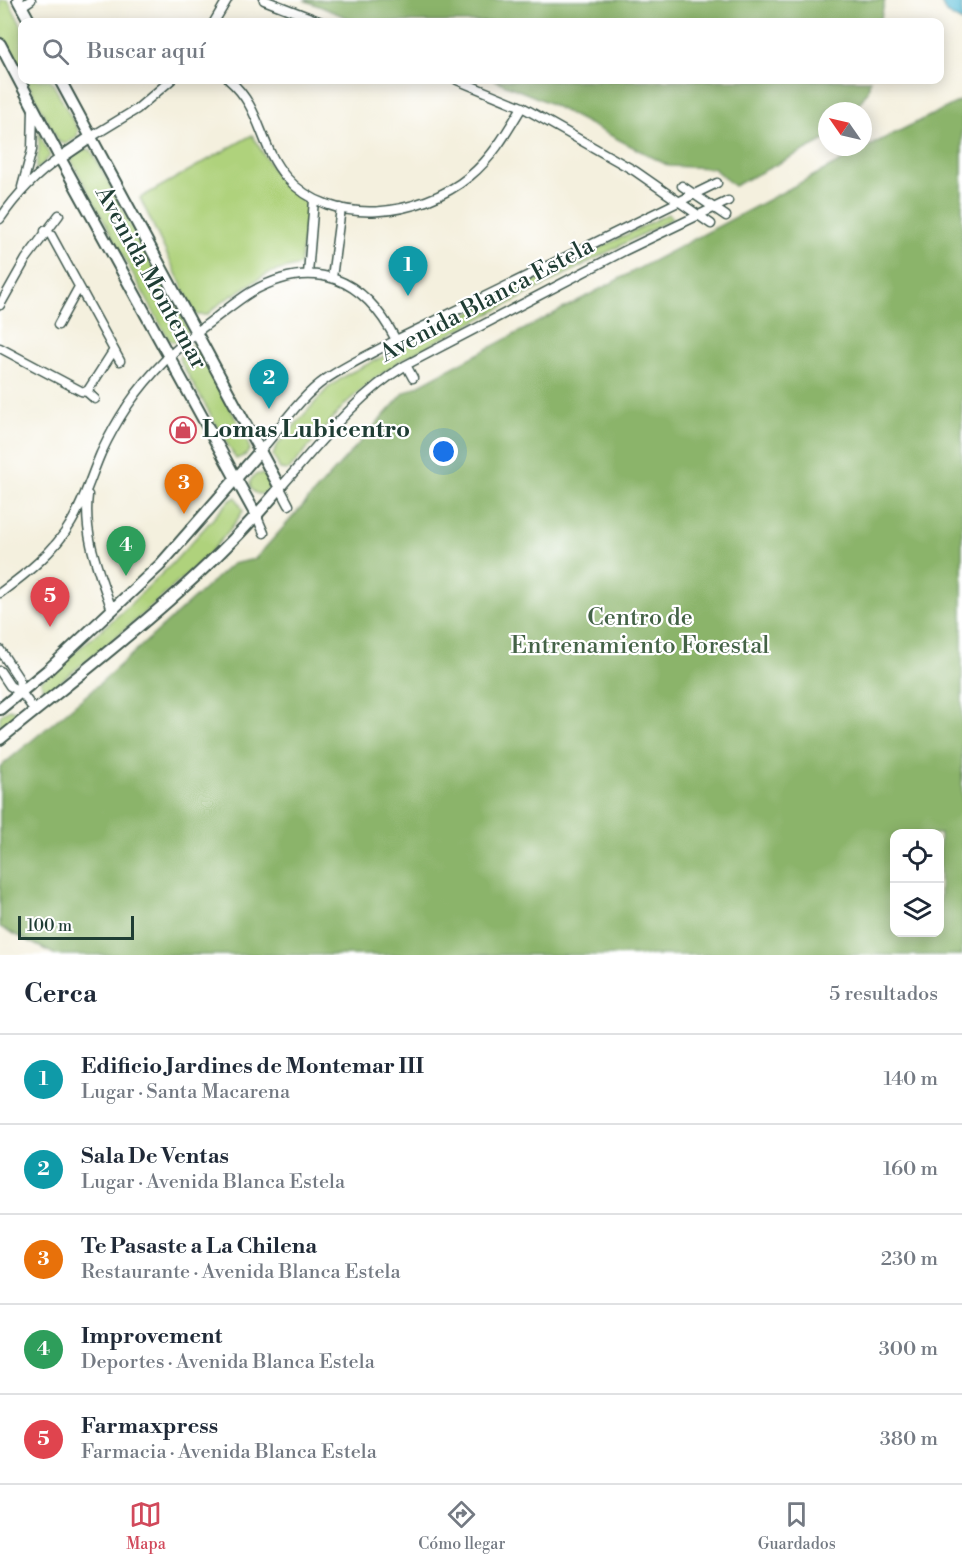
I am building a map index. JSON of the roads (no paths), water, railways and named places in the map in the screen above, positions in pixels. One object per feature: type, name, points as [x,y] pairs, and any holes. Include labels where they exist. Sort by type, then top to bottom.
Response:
[{"type":"main road","points":[[24,2],[29,18]]},
{"type":"main road","name":"Avenida Montemar","points":[[0,44],[18,79]]},
{"type":"main road","name":"Avenida Montemar","points":[[21,84],[257,517]]},
{"type":"main road","name":"Avenida Montemar","points":[[62,84],[280,488]]},
{"type":"main road","points":[[60,158],[91,137]]},
{"type":"main road","name":"Avenida Blanca Estela","points":[[0,709],[49,669],[160,565],[260,451]]},
{"type":"main road","name":"Avenida Blanca Estela","points":[[0,739],[130,634],[257,517],[280,488]]},
{"type":"street","points":[[216,18],[226,0]]},
{"type":"street","points":[[264,0],[311,18]]},
{"type":"street","points":[[91,137],[137,109],[166,84]]},
{"type":"street","points":[[232,84],[251,106],[268,150],[279,168],[299,189],[314,200],[341,208],[365,211],[402,208],[426,201],[450,190],[471,175],[489,157],[522,107]]},
{"type":"street","points":[[467,84],[522,107],[636,171],[711,224]]},
{"type":"street","points":[[21,191],[28,172],[32,150],[33,108]]},
{"type":"street","points":[[0,219],[21,191],[46,167],[60,158]]},
{"type":"street","name":"Avenida Blanca Estela","points":[[260,451],[325,380],[396,340],[717,183]]},
{"type":"street","points":[[682,186],[726,216]]},
{"type":"street","points":[[308,274],[314,200]]},
{"type":"street","name":"Avenida Blanca Estela","points":[[280,488],[364,394],[406,364],[624,251],[728,201]]},
{"type":"street","points":[[332,278],[341,208]]},
{"type":"street","points":[[0,305],[26,259],[59,215]]},
{"type":"street","points":[[45,231],[51,235],[120,360]]},
{"type":"street","points":[[0,593],[43,557],[71,523],[88,489],[101,453],[118,420],[140,389],[169,356],[196,332],[240,299],[261,287],[284,279],[308,274],[332,278],[356,290],[371,302],[396,340]]},
{"type":"street","points":[[58,325],[79,286]]},
{"type":"street","points":[[0,348],[81,391],[87,392],[95,399]]},
{"type":"street","points":[[87,392],[114,350]]},
{"type":"street","points":[[406,364],[413,378]]},
{"type":"street","name":"Avenida Montemar","points":[[280,488],[289,505]]},
{"type":"street","points":[[88,489],[88,529],[93,560],[112,610]]},
{"type":"street","name":"Avenida Montemar","points":[[257,517],[264,533]]},
{"type":"street","points":[[71,523],[88,529]]},
{"type":"street","points":[[0,650],[19,679],[21,692]]},
{"type":"street","points":[[0,671],[10,686],[21,692],[35,711]]},
{"type":"water","points":[[940,0],[962,0],[962,22],[946,13]]},
{"type":"place","name":"Edificio Jardines de Montemar III","points":[[408,296]]},
{"type":"place","name":"Sala De Ventas","points":[[269,409]]},
{"type":"place","name":"Lomas Lubicentro","points":[[183,430]]},
{"type":"place","name":"Te Pasaste a La Chilena","points":[[184,514]]},
{"type":"place","name":"Improvement","points":[[126,576]]},
{"type":"place","name":"Farmaxpress","points":[[50,627]]},
{"type":"park label","name":"Centro de Entrenamiento Forestal","points":[[640,632]]}]
